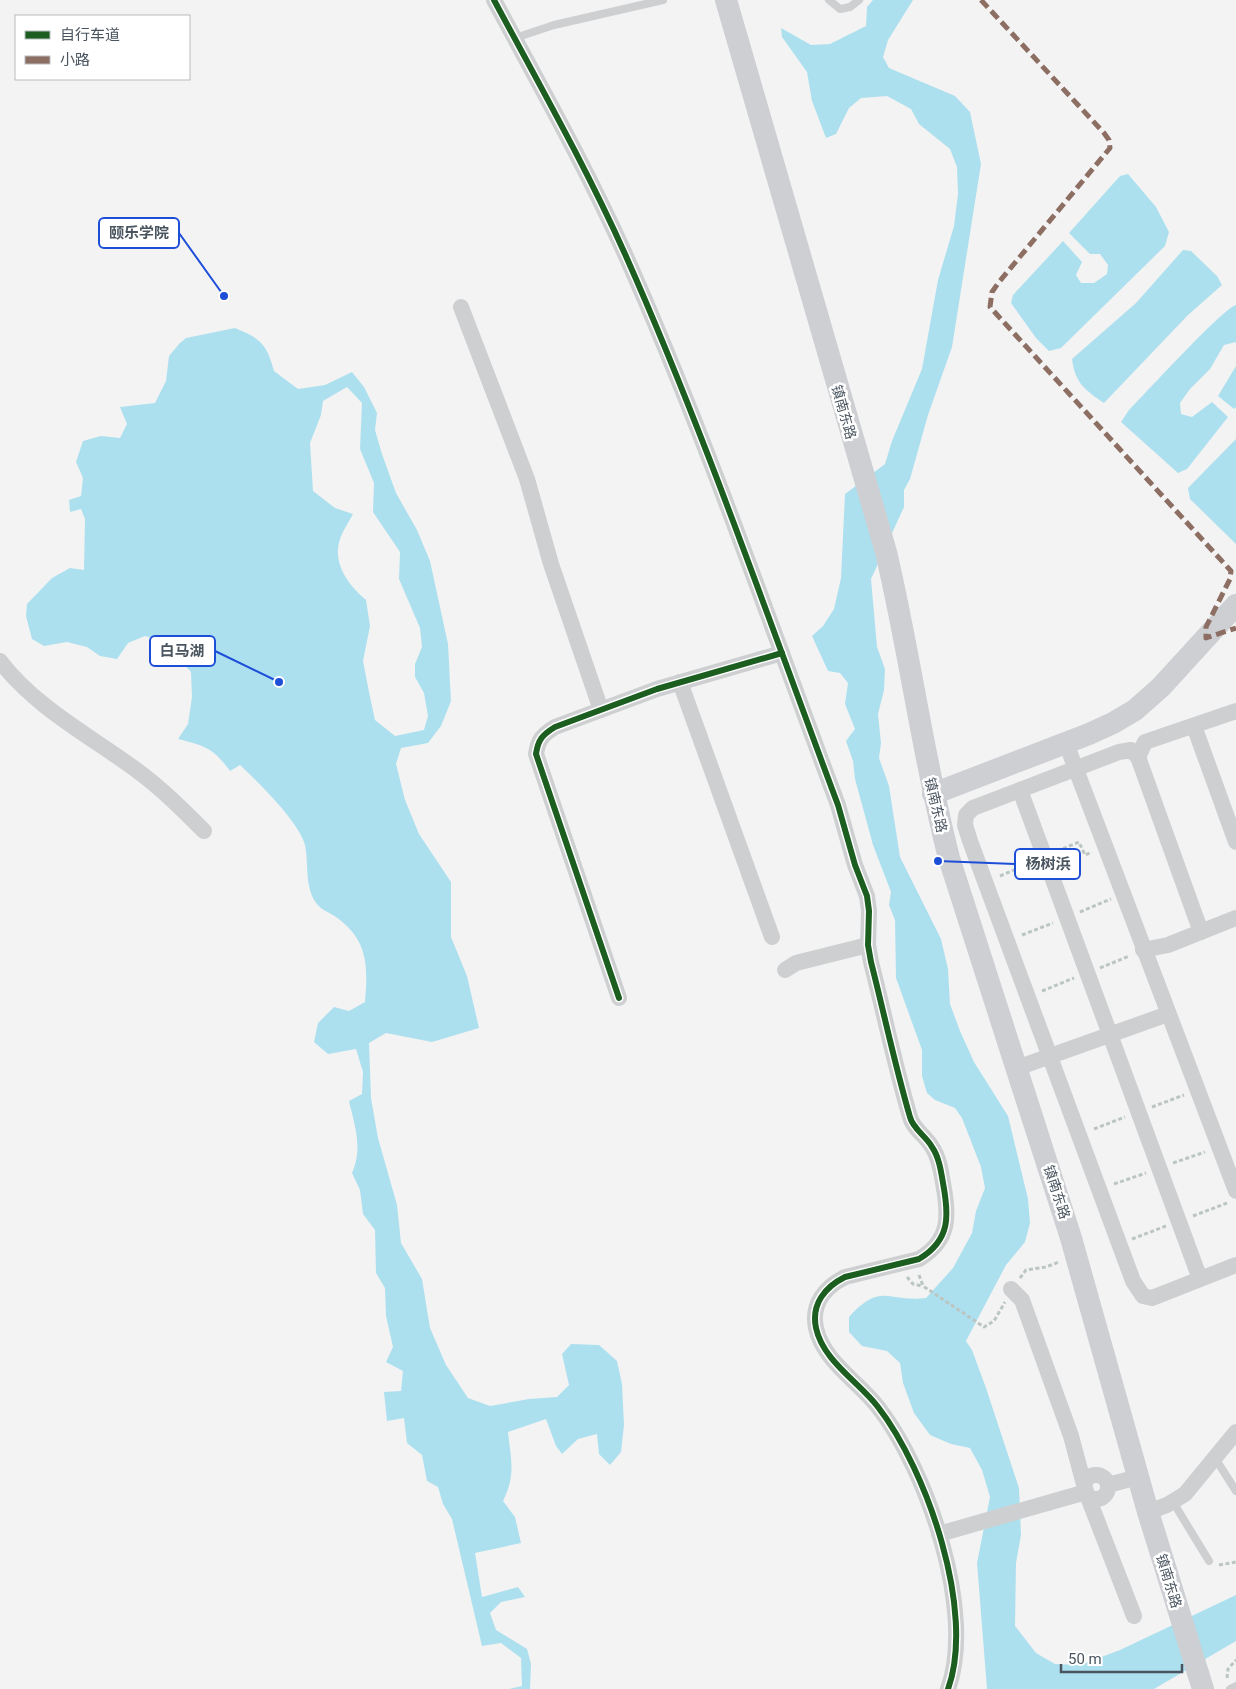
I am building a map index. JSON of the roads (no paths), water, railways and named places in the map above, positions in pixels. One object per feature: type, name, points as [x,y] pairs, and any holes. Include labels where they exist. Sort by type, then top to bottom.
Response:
[{"type":"street","points":[[494,0],[572,145],[645,301],[690,412],[782,653],[838,805],[855,865],[867,896],[869,911],[868,945],[911,1122],[934,1149],[948,1209],[947,1221],[944,1232],[936,1245],[930,1252],[919,1259],[845,1276],[825,1290],[815,1311],[816,1327],[820,1340],[829,1355],[878,1406],[912,1459],[930,1502],[947,1564],[955,1616],[954,1663],[948,1689]]},
{"type":"street","name":"镇南东路","points":[[726,0],[860,469],[886,552],[902,620],[933,794],[949,858],[1018,1068],[1071,1238],[1148,1512],[1203,1689]]},
{"type":"street","points":[[461,308],[527,479],[551,564],[601,710]]},
{"type":"street","points":[[933,794],[1113,724],[1135,710],[1161,687],[1236,605]]},
{"type":"street","points":[[619,998],[536,754],[538,743],[543,734],[601,710],[680,682],[782,653]]},
{"type":"street","points":[[0,661],[7,671],[56,713],[158,786],[204,831]]},
{"type":"street","points":[[680,682],[772,937]]},
{"type":"street","points":[[1138,757],[1145,742],[1236,711]]},
{"type":"street","points":[[1194,726],[1236,842]]},
{"type":"street","points":[[1066,742],[1236,1191]]},
{"type":"street","points":[[1201,932],[1138,757],[1131,750],[973,808],[966,815],[965,825],[1133,1281],[1143,1296],[1152,1298],[1236,1265]]},
{"type":"street","points":[[1020,790],[1200,1279]]},
{"type":"street","points":[[1144,950],[1168,945],[1236,918]]},
{"type":"street","points":[[784,970],[796,962],[868,945]]},
{"type":"street","points":[[1018,1068],[1168,1014]]},
{"type":"street","points":[[1011,1289],[1022,1300],[1071,1436],[1086,1492],[1134,1616]]},
{"type":"street","points":[[1148,1512],[1173,1502],[1185,1494],[1236,1432]]},
{"type":"street","points":[[1086,1492],[1085,1484],[1093,1476],[1104,1478],[1108,1485],[1138,1476]]},
{"type":"street","points":[[939,1534],[1032,1509],[1086,1492]]},
{"type":"lane","points":[[515,38],[554,25],[663,0]]},
{"type":"lane","points":[[828,0],[840,9],[850,7],[859,0]]},
{"type":"lane","points":[[1215,1458],[1236,1492]]},
{"type":"lane","points":[[1173,1502],[1209,1561]]},
{"type":"lane","points":[[1229,1686],[1236,1686]]},
{"type":"water","points":[[873,0],[913,0],[888,40],[883,57],[889,68],[955,96],[970,112],[981,164],[952,347],[928,415],[910,479],[904,490],[904,507],[871,579],[877,647],[885,669],[884,690],[878,714],[881,743],[879,758],[889,786],[900,857],[941,939],[948,969],[950,1004],[960,1031],[974,1062],[1008,1116],[1028,1199],[1030,1223],[1025,1242],[1006,1265],[966,1341],[972,1350],[986,1388],[1019,1488],[1021,1535],[1016,1563],[1015,1626],[1036,1653],[1055,1664],[1080,1665],[1120,1650],[1236,1595],[1236,1641],[1154,1689],[987,1689],[977,1563],[990,1497],[982,1470],[970,1448],[951,1444],[930,1435],[914,1413],[903,1383],[900,1363],[887,1351],[862,1346],[849,1332],[849,1317],[860,1306],[878,1296],[913,1299],[926,1298],[953,1268],[972,1233],[976,1211],[985,1188],[981,1167],[962,1118],[955,1108],[935,1100],[927,1093],[922,1076],[922,1050],[896,978],[895,920],[889,905],[891,892],[873,845],[855,779],[853,761],[846,741],[855,729],[845,704],[848,683],[840,673],[828,671],[812,636],[823,626],[834,609],[841,578],[845,494],[885,464],[892,441],[922,369],[938,280],[954,226],[958,194],[957,167],[950,149],[919,124],[911,109],[887,96],[861,98],[849,108],[836,134],[826,138],[812,101],[807,72],[782,37],[781,28],[811,45],[830,44],[866,26],[867,7]]},
{"type":"water","points":[[1128,174],[1156,207],[1169,232],[1165,246],[1061,348],[1049,351],[1036,338],[1011,303],[1013,295],[1063,241],[1082,262],[1076,275],[1081,283],[1094,283],[1107,274],[1108,265],[1100,254],[1090,254],[1069,233],[1120,176]]},
{"type":"water","points":[[1183,250],[1191,251],[1217,276],[1222,285],[1188,315],[1104,403],[1091,394],[1078,380],[1072,359],[1136,303]]},
{"type":"water","points":[[1236,305],[1236,342],[1224,345],[1210,369],[1190,389],[1180,403],[1181,414],[1192,417],[1212,402],[1228,417],[1187,469],[1178,473],[1121,422],[1129,410],[1216,320]]},
{"type":"water","points":[[235,328],[251,335],[265,348],[274,371],[298,389],[325,385],[352,372],[364,387],[377,413],[375,430],[382,454],[396,493],[417,530],[430,561],[448,644],[451,701],[441,726],[428,743],[401,748],[396,764],[405,800],[419,834],[451,882],[451,937],[467,976],[479,1028],[432,1042],[386,1033],[369,1043],[371,1098],[378,1138],[397,1205],[401,1243],[422,1279],[430,1328],[446,1365],[468,1398],[490,1406],[529,1399],[557,1397],[569,1385],[562,1354],[571,1344],[599,1345],[617,1361],[622,1384],[624,1425],[621,1452],[610,1465],[599,1454],[597,1434],[578,1439],[562,1454],[556,1446],[546,1419],[508,1432],[512,1467],[510,1483],[503,1501],[515,1517],[521,1543],[475,1553],[482,1597],[518,1587],[525,1597],[501,1602],[490,1613],[496,1630],[527,1649],[531,1664],[530,1689],[509,1689],[522,1686],[521,1658],[501,1643],[482,1646],[452,1519],[443,1504],[438,1487],[427,1481],[422,1455],[407,1443],[404,1418],[387,1421],[384,1392],[401,1391],[403,1371],[386,1362],[393,1347],[386,1316],[385,1288],[376,1273],[375,1230],[363,1214],[360,1190],[352,1173],[357,1155],[357,1137],[349,1101],[362,1094],[363,1072],[356,1049],[328,1054],[314,1042],[318,1023],[334,1007],[349,1011],[365,1002],[366,965],[360,944],[347,926],[321,908],[313,898],[310,891],[305,845],[287,814],[240,765],[230,771],[219,757],[208,749],[178,739],[188,724],[192,697],[191,672],[163,641],[145,636],[128,643],[117,659],[100,656],[87,647],[67,642],[44,646],[32,639],[26,616],[27,604],[52,578],[70,568],[84,570],[85,519],[81,509],[70,512],[69,500],[81,496],[83,478],[76,462],[83,441],[101,436],[120,438],[127,424],[120,407],[155,403],[166,381],[169,356],[186,338]],"holes":[[[347,387],[362,403],[360,449],[374,483],[373,512],[400,552],[399,579],[420,628],[422,647],[415,664],[415,677],[424,693],[428,716],[424,730],[395,736],[375,720],[363,661],[370,626],[366,600],[353,588],[343,573],[338,557],[340,539],[353,514],[335,508],[313,491],[310,443],[321,415],[323,401]]]},
{"type":"water","points":[[1236,366],[1236,407],[1234,409],[1218,396]]},
{"type":"water","points":[[1236,439],[1236,544],[1190,499],[1188,488]]},
{"type":"place","name":"颐乐学院","points":[[224,296]]},
{"type":"place","name":"白马湖","points":[[279,682]]},
{"type":"place","name":"杨树浜","points":[[938,861]]}]
